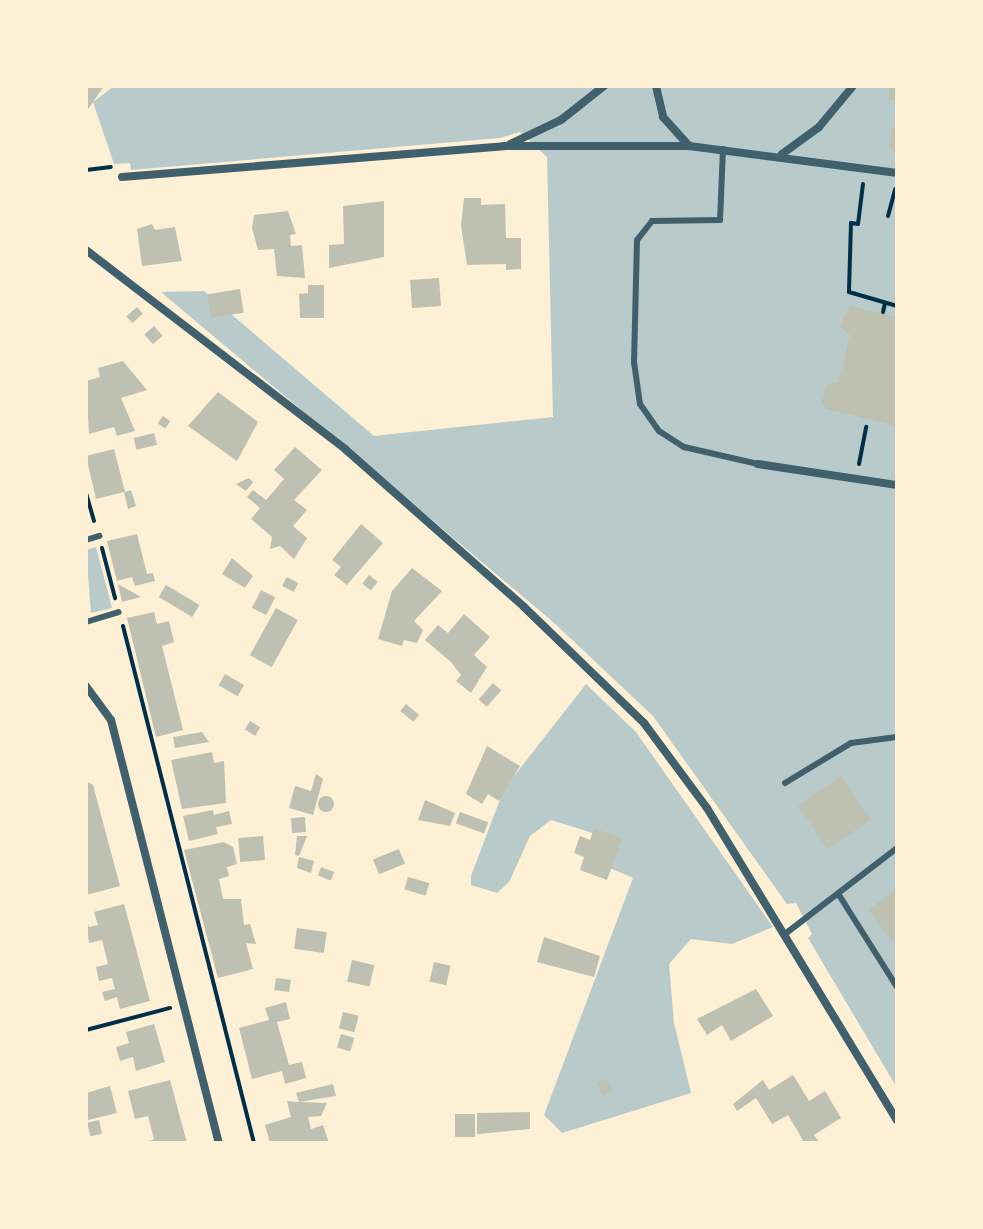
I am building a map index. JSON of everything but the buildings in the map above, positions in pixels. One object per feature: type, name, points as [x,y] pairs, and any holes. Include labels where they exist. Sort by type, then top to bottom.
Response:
[{"type":"street","points":[[504,146],[550,127],[604,86]]},
{"type":"street","points":[[656,86],[663,117],[689,146]]},
{"type":"street","points":[[781,154],[819,127],[853,86]]},
{"type":"street","points":[[122,177],[504,146],[689,146],[781,154],[897,173]]},
{"type":"street","points":[[86,250],[345,449],[524,607],[622,702],[707,808],[897,1121]]},
{"type":"street","points":[[758,464],[897,485]]},
{"type":"street","points":[[86,686],[111,720],[219,1143]]},
{"type":"lane","points":[[723,149],[720,220],[652,221],[637,240],[634,362],[640,404],[659,431],[684,447],[758,464]]},
{"type":"lane","points":[[86,540],[99,536]]},
{"type":"lane","points":[[86,622],[119,612]]},
{"type":"lane","points":[[785,783],[851,743],[897,737]]},
{"type":"lane","points":[[785,934],[897,848]]},
{"type":"lane","points":[[839,895],[897,987]]},
{"type":"path","points":[[888,216],[897,183]]},
{"type":"path","points":[[851,223],[849,292],[897,306]]},
{"type":"path","points":[[883,312],[885,303]]},
{"type":"path","points":[[857,479],[866,427]]},
{"type":"path","points":[[86,493],[254,1143]]},
{"type":"path","points":[[86,1030],[184,1004]]},
{"type":"shaded area","points":[[114,86],[897,86],[897,1088],[808,938],[812,934],[796,903],[787,904],[653,716],[552,621],[161,292],[204,291],[374,436],[553,417],[547,157],[520,132],[500,138],[131,170],[130,163],[114,164],[93,102]]},
{"type":"shaded area","points":[[96,547],[112,608],[91,613],[86,550]]},
{"type":"shaded area","points":[[586,684],[636,732],[773,927],[732,944],[691,939],[669,964],[674,1023],[691,1093],[562,1133],[544,1115],[633,878],[605,866],[615,840],[551,820],[530,836],[509,882],[497,893],[471,885],[471,876],[504,789]]}]
